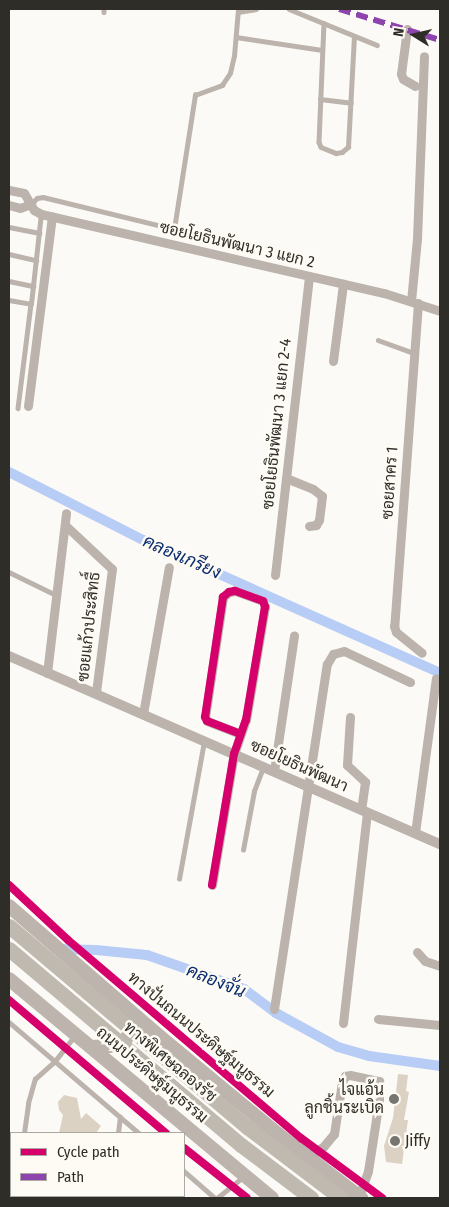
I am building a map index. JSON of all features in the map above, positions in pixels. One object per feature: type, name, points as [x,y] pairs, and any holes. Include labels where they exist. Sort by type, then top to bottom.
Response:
[{"type":"highway","name":"ทางพิเศษฉลองรัช","points":[[9,926],[247,1127],[341,1198]]},
{"type":"highway","name":"ทางพิเศษฉลองรัช","points":[[9,949],[241,1145],[311,1198]]},
{"type":"main road","points":[[9,906],[159,1036],[360,1197]]},
{"type":"main road","name":"ถนนประดิษฐ์มนูธรรม","points":[[9,979],[272,1198]]},
{"type":"main road","points":[[92,1047],[124,1041],[132,1031],[133,1021],[117,998]]},
{"type":"main road","points":[[127,1076],[126,1049],[134,1038],[143,1031],[150,1031],[159,1036]]},
{"type":"street","points":[[408,29],[400,74],[403,80],[415,86]]},
{"type":"street","name":"ซอยสาคร 1","points":[[422,653],[396,632],[394,626],[415,354],[415,302],[424,56]]},
{"type":"street","name":"ซอยโยธินพัฒนา 3 แยก 2","points":[[9,190],[24,193],[34,210],[41,214],[439,308]]},
{"type":"street","name":"ซอยโยธินพัฒนา 3 แยก 2","points":[[9,205],[20,208],[31,204]]},
{"type":"street","points":[[28,406],[52,217]]},
{"type":"street","name":"ซอยโยธินพัฒนา 3 แยก 2-4","points":[[275,575],[309,277]]},
{"type":"street","points":[[333,361],[343,284]]},
{"type":"street","points":[[286,478],[313,489],[322,496],[319,520],[316,525],[309,526]]},
{"type":"street","points":[[46,673],[66,513]]},
{"type":"street","name":"ซอยแก้วประสิทธื์","points":[[64,525],[112,569],[96,693]]},
{"type":"street","points":[[143,714],[169,566]]},
{"type":"street","points":[[212,886],[234,754],[239,733],[246,720],[265,607],[263,601],[235,591],[229,592],[223,597],[205,717],[207,721],[239,733]]},
{"type":"street","points":[[274,771],[294,635]]},
{"type":"street","points":[[274,1009],[306,786],[327,664],[333,654],[344,651],[352,653],[410,682]]},
{"type":"street","name":"ซอยโยธินพัฒนา","points":[[9,656],[440,844]]},
{"type":"street","points":[[414,833],[436,678]]},
{"type":"street","points":[[343,1023],[364,811],[365,782],[347,765],[350,717]]},
{"type":"street","points":[[417,952],[425,961],[440,966]]},
{"type":"street","points":[[378,1019],[440,1025]]},
{"type":"street","points":[[307,1156],[323,1147],[334,1134],[342,1082],[345,1076],[350,1075],[379,1081],[379,1100],[369,1164],[360,1197]]},
{"type":"lane","points":[[256,9],[238,10],[236,37],[322,50]]},
{"type":"lane","points":[[289,9],[377,45]]},
{"type":"lane","points":[[324,23],[319,142],[321,147],[336,153],[342,152],[348,147],[354,37]]},
{"type":"lane","name":"ซอยโยธินพัฒนา 3 แยก 2","points":[[31,204],[37,198],[43,197],[174,229],[195,95],[222,85],[230,73],[236,37]]},
{"type":"lane","points":[[320,100],[351,103]]},
{"type":"lane","points":[[18,408],[41,214]]},
{"type":"lane","points":[[9,227],[39,233]]},
{"type":"lane","points":[[9,254],[36,260]]},
{"type":"lane","points":[[9,281],[33,286]]},
{"type":"lane","points":[[9,300],[31,304]]},
{"type":"lane","points":[[378,340],[415,354]]},
{"type":"lane","points":[[9,572],[56,595]]},
{"type":"lane","points":[[179,879],[204,741]]},
{"type":"lane","points":[[243,850],[254,791],[263,766]]},
{"type":"lane","points":[[9,1022],[138,1132]]},
{"type":"lane","points":[[24,1132],[28,1102],[35,1079],[55,1061],[77,1034]]},
{"type":"lane","points":[[118,1132],[120,1118]]},
{"type":"lane","points":[[185,1173],[216,1198],[244,1176]]},
{"type":"building","points":[[398,1074],[408,1075],[406,1091],[409,1092],[404,1120],[408,1120],[402,1164],[386,1162],[384,1146],[393,1118]]},
{"type":"building","points":[[64,1095],[77,1098],[81,1119],[86,1113],[101,1126],[97,1132],[59,1132],[63,1115],[59,1110],[58,1102]]},
{"type":"waterway","name":"คลองเกรียง","points":[[9,472],[143,540],[440,673]]},
{"type":"waterway","name":"คลองจั่น","points":[[56,949],[96,950],[147,955],[244,989],[276,1013],[338,1047],[369,1056],[440,1066]]},
{"type":"marked path","points":[[339,9],[440,40]]},
{"type":"cycle path","points":[[212,885],[234,754],[246,720],[265,607],[263,601],[235,591],[229,592],[223,597],[205,717],[207,721],[239,733]]},
{"type":"cycle path","name":"ทางปั่นถนนประดิษฐ์มนูธรรม","points":[[9,885],[68,940],[301,1138],[382,1198]]},
{"type":"cycle path","points":[[9,1000],[165,1132]]},
{"type":"cycle path","points":[[185,1149],[247,1198]]},
{"type":"place","name":"ไจแอ้น ลูกชิ้นระเบิด","points":[[394,1099]]},
{"type":"place","name":"Jiffy","points":[[395,1141]]}]
